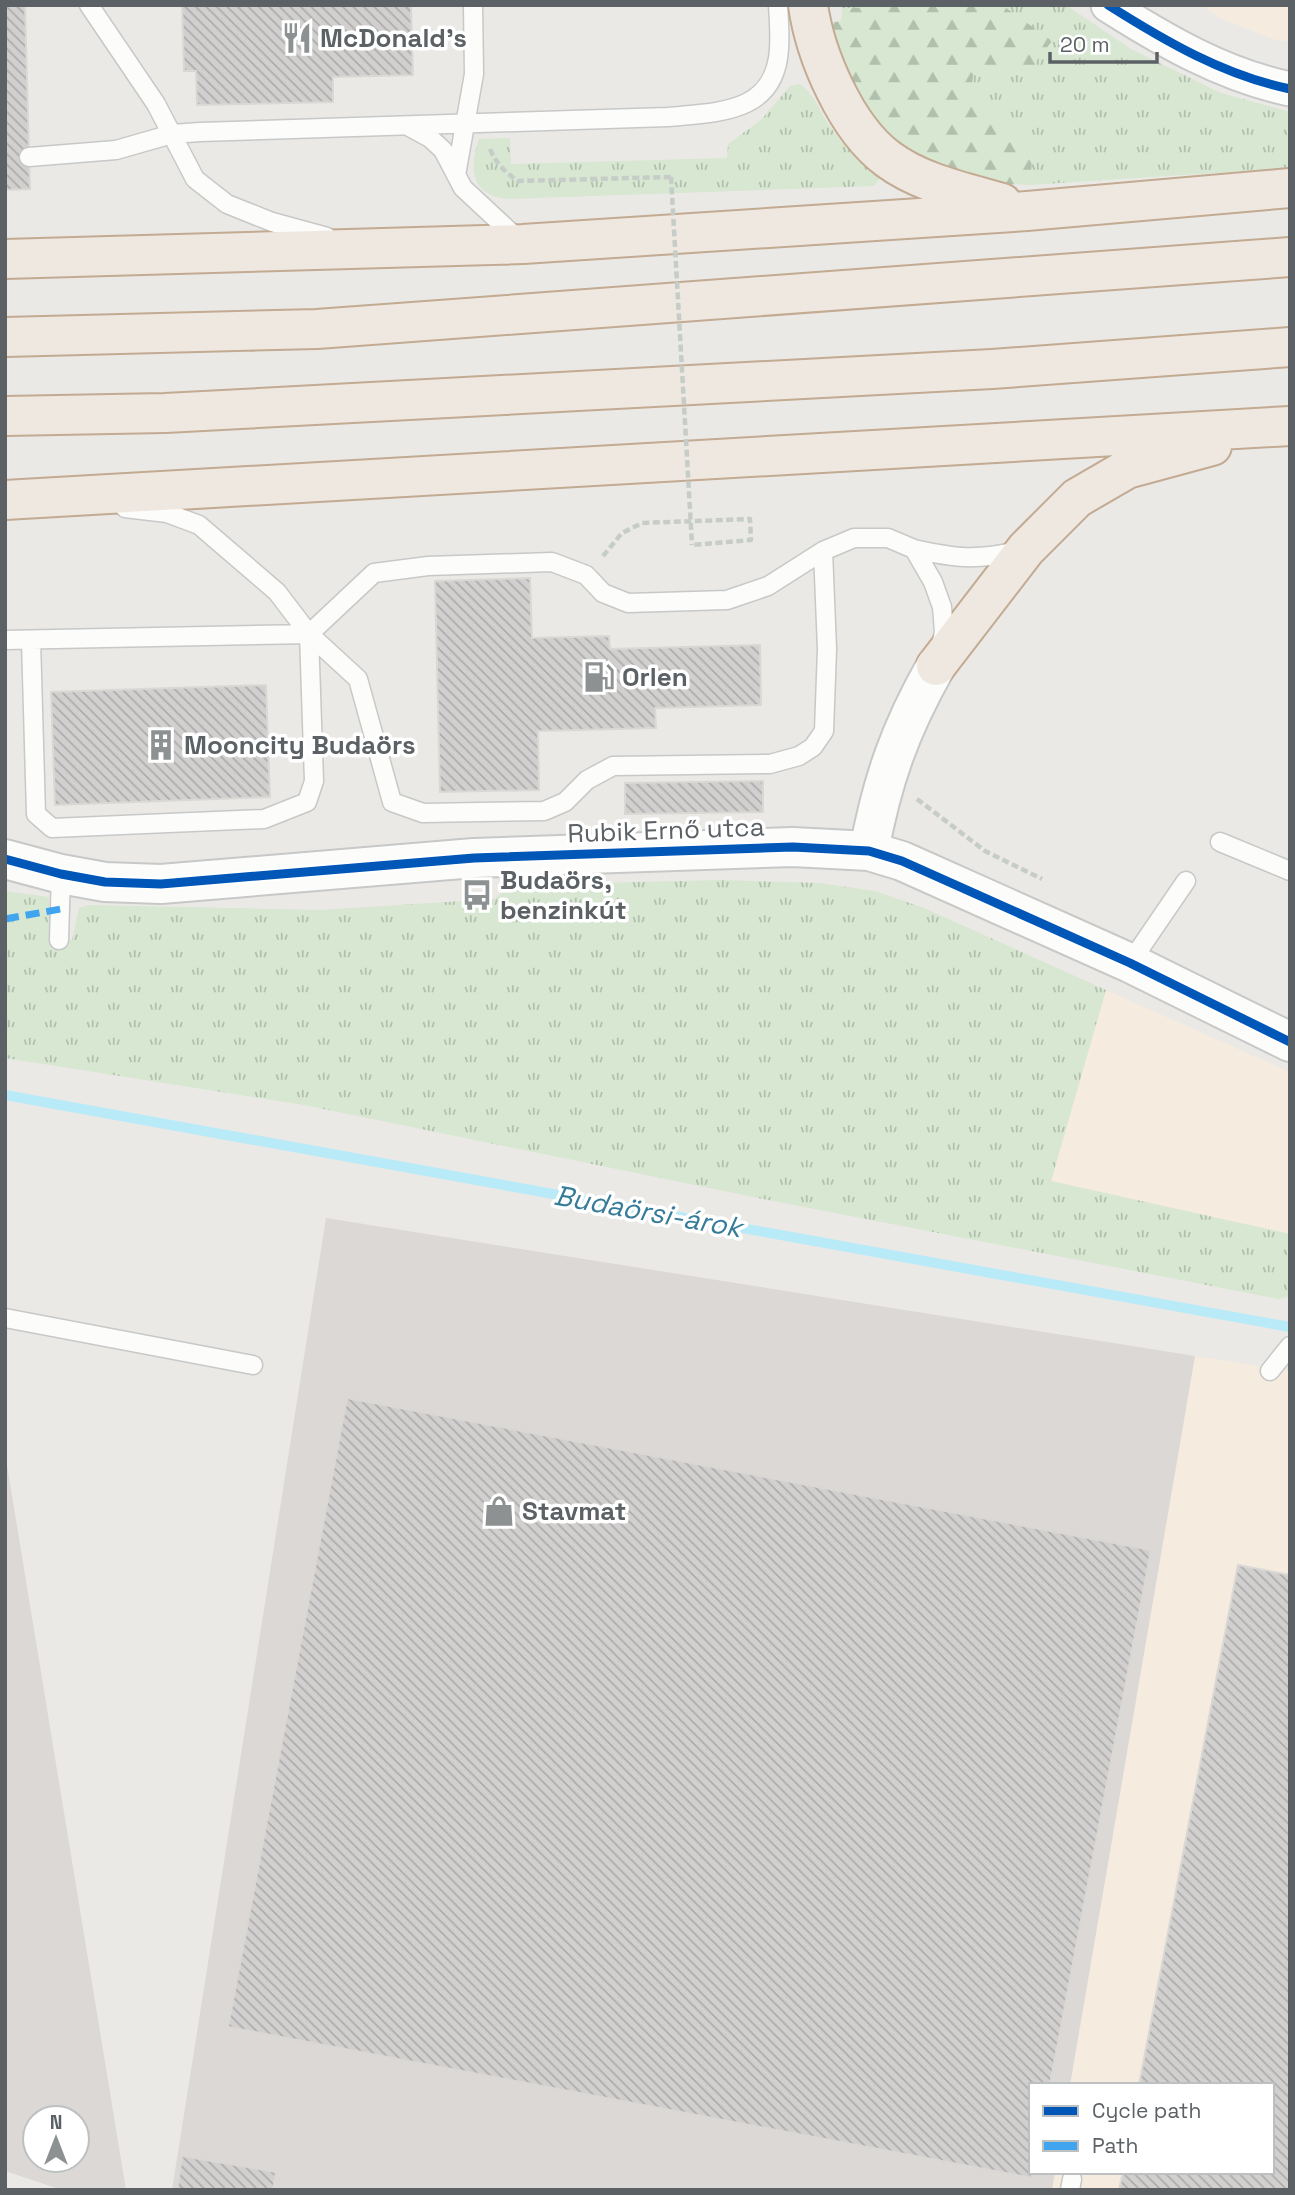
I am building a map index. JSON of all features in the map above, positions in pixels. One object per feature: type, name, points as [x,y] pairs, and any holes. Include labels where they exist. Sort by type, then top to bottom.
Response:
[{"type":"highway","points":[[808,5],[818,50],[834,85],[860,131],[888,159],[934,183],[1027,211]]},
{"type":"highway","points":[[5,259],[523,244],[1027,211],[1290,188]]},
{"type":"highway","points":[[5,337],[317,328],[1290,257]]},
{"type":"highway","points":[[5,416],[165,413],[978,370],[1290,346]]},
{"type":"highway","points":[[24,499],[1290,426]]},
{"type":"highway","points":[[936,667],[1026,549],[1077,498],[1127,469],[1290,426]]},
{"type":"street","points":[[1108,5],[1172,45],[1259,82],[1290,89]]},
{"type":"street","points":[[869,851],[886,775],[916,701],[936,667]]},
{"type":"street","name":"Rubik Ernő utca","points":[[5,859],[105,882],[161,884],[474,858],[793,847],[869,851],[902,861],[1130,963],[1290,1042]]},
{"type":"lane","points":[[89,5],[156,104],[195,179],[227,204],[272,222],[370,250]]},
{"type":"lane","points":[[456,176],[472,123],[473,5]]},
{"type":"lane","points":[[29,157],[116,150],[172,134],[668,117],[728,111],[743,107],[760,95],[773,79],[779,50],[778,5]]},
{"type":"lane","points":[[406,125],[430,138],[443,150],[463,188],[523,244]]},
{"type":"lane","points":[[24,499],[167,513],[199,525],[277,592],[309,634],[358,680],[392,803],[423,813],[544,811],[565,802],[587,780],[612,766],[770,764],[799,756],[813,747],[824,731],[825,719],[827,649],[823,551]]},
{"type":"lane","points":[[5,640],[309,634],[374,573],[428,566],[552,562],[586,575],[603,593],[628,604],[727,600],[768,586],[823,551],[854,538],[888,538],[914,549],[948,557],[989,558],[1026,549]]},
{"type":"lane","points":[[914,549],[933,582],[942,607],[944,632],[936,667]]},
{"type":"lane","points":[[32,640],[36,814],[52,828],[264,819],[307,803],[314,781],[309,634]]},
{"type":"lane","points":[[1220,842],[1290,872]]},
{"type":"lane","points":[[59,940],[61,874]]},
{"type":"lane","points":[[1130,963],[1186,881]]},
{"type":"lane","points":[[5,1318],[253,1365]]},
{"type":"lane","points":[[1270,1371],[1290,1346]]},
{"type":"path","points":[[472,123],[494,161],[518,181],[671,177],[692,545],[751,540],[750,519],[642,523],[622,533],[586,575]]},
{"type":"path","points":[[886,775],[985,851],[1052,884]]},
{"type":"shaded area","points":[[1201,5],[1290,5],[1290,42],[1273,39],[1220,18]]},
{"type":"shaded area","points":[[1106,990],[1290,1072],[1290,1235],[1051,1181]]},
{"type":"shaded area","points":[[326,1218],[1195,1356],[1070,2083],[1029,2083],[1029,2174],[1055,2174],[1052,2190],[172,2190]]},
{"type":"shaded area","points":[[1195,1356],[1290,1371],[1290,2190],[1052,2190],[1055,2174],[1274,2174],[1274,2083],[1070,2083]]},
{"type":"shaded area","points":[[5,1453],[126,2190],[62,2190],[5,2171]]},
{"type":"green space","points":[[842,5],[1066,5],[1131,49],[1221,93],[1290,112],[1290,168],[1030,185],[1032,161],[1026,141],[971,96],[974,65],[1026,74],[1051,41],[842,8]]},
{"type":"green space","points":[[1002,5],[1052,41],[1026,74],[974,65],[971,96],[1026,141],[1032,161],[1030,185],[986,183],[899,150],[862,105],[827,23],[841,21],[842,8]]},
{"type":"green space","points":[[800,84],[813,98],[840,140],[880,178],[874,186],[508,199],[486,192],[476,179],[474,160],[479,139],[510,138],[511,164],[727,158],[728,144],[761,120],[790,86]]},
{"type":"green space","points":[[719,880],[819,883],[875,891],[924,908],[1106,990],[1051,1181],[1286,1233],[1290,1235],[1290,1296],[1279,1299],[768,1200],[304,1105],[5,1058],[5,891],[49,897],[49,941],[72,940],[79,908],[88,905],[320,910],[494,899],[509,888],[555,884]]},
{"type":"building","points":[[5,5],[25,5],[30,189],[5,190]]},
{"type":"building","name":"McDonald's","points":[[182,5],[411,5],[413,75],[333,77],[333,102],[197,105],[196,71],[184,71]]},
{"type":"building","name":"Orlen","points":[[530,578],[532,638],[609,636],[610,649],[760,645],[761,705],[655,708],[656,728],[538,731],[539,790],[440,792],[435,581]]},
{"type":"building","name":"Mooncity Budaörs","points":[[266,685],[270,797],[55,805],[51,692]]},
{"type":"building","points":[[763,781],[763,812],[625,814],[625,783]]},
{"type":"building","points":[[347,1398],[1151,1550],[1050,2083],[1029,2083],[1029,2174],[1032,2174],[1032,2178],[228,2027]]},
{"type":"building","points":[[1238,1565],[1290,1575],[1290,2190],[1119,2190],[1123,2174],[1274,2174],[1274,2083],[1139,2083]]},
{"type":"building","points":[[182,2156],[276,2172],[273,2190],[177,2190]]},
{"type":"waterway","name":"Budaörsi-árok","points":[[5,1095],[1290,1327]]},
{"type":"marked path","points":[[5,919],[61,909]]},
{"type":"cycle path","points":[[1108,5],[1173,44],[1218,66],[1290,89]]},
{"type":"cycle path","points":[[5,859],[105,882],[161,884],[474,858],[793,847],[869,851],[902,861],[1130,963],[1290,1042]]},
{"type":"place","name":"McDonald's","points":[[297,38]]},
{"type":"place","name":"Orlen","points":[[599,677]]},
{"type":"place","name":"Mooncity Budaörs","points":[[161,745]]},
{"type":"place","name":"Budaörs, benzinkút","points":[[477,895]]},
{"type":"place","name":"Stavmat","points":[[499,1511]]}]
